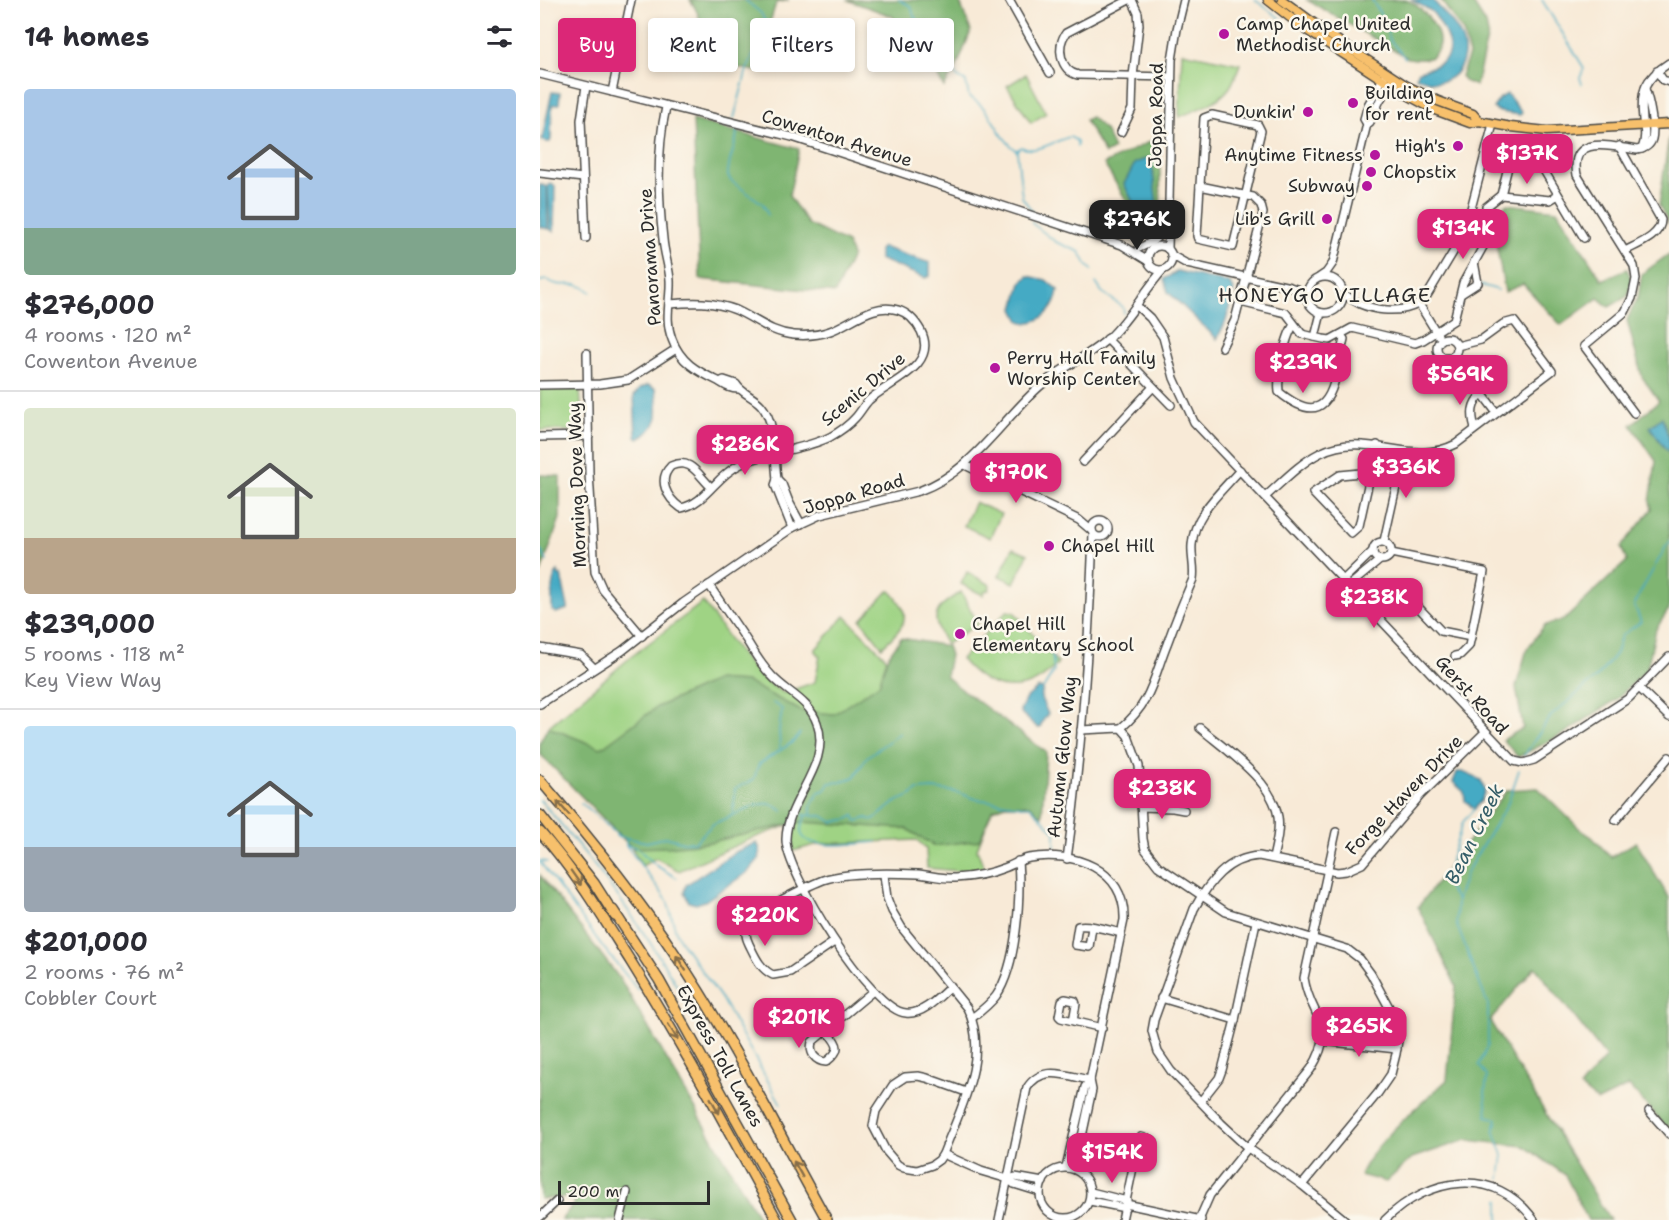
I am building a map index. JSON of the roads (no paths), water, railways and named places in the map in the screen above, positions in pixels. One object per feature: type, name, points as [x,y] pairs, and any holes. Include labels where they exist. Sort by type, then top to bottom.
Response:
[{"type":"highway","points":[[540,780],[630,889],[678,958],[726,1037],[827,1220]]},
{"type":"highway","points":[[540,815],[613,910],[638,974]]},
{"type":"highway","points":[[540,832],[593,903],[638,974],[687,1055],[777,1220]]},
{"type":"highway","name":"Express Toll Lanes","points":[[613,910],[659,980],[792,1220]]},
{"type":"main road","points":[[1268,0],[1305,29],[1388,78]]},
{"type":"main road","points":[[1282,0],[1435,110],[1470,123],[1479,121],[1547,131],[1669,124]]},
{"type":"street","points":[[612,92],[631,0]]},
{"type":"street","points":[[1009,0],[1050,73]]},
{"type":"street","points":[[1121,132],[1131,113],[1133,76],[1139,25],[1138,13],[1131,0],[1070,29],[1063,36],[1060,51],[1069,71],[1074,75],[1133,76],[1172,77]]},
{"type":"street","name":"Joppa Road","points":[[540,704],[642,636],[683,603],[792,528],[820,515],[929,487],[965,465],[1039,387],[1107,339],[1137,306],[1149,285],[1171,261],[1167,232],[1172,77],[1175,37],[1184,0]]},
{"type":"street","points":[[1634,413],[1584,346],[1625,312],[1632,298],[1636,273],[1625,251],[1577,175],[1575,165],[1580,151],[1587,147],[1619,146],[1642,149],[1648,125],[1642,98],[1647,81],[1669,63]]},
{"type":"street","points":[[1658,71],[1663,80],[1669,82]]},
{"type":"street","name":"Cowenton Avenue","points":[[540,74],[792,137],[1122,245],[1150,263]]},
{"type":"street","points":[[1307,300],[1307,291],[1311,284],[1326,273],[1333,263],[1367,124],[1364,119],[1368,105],[1388,78]]},
{"type":"street","points":[[586,86],[581,114],[586,238]]},
{"type":"street","name":"Panorama Drive","points":[[666,107],[659,143],[662,228],[669,277],[668,326],[676,349],[693,368],[728,387],[738,388],[755,399],[765,410],[770,420],[777,493],[792,528]]},
{"type":"street","points":[[1212,115],[1260,127],[1246,195],[1233,247],[1198,239],[1204,118],[1212,115]]},
{"type":"street","points":[[1155,248],[1170,252],[1187,264],[1299,290],[1311,307],[1321,313],[1331,312],[1340,306],[1358,303],[1396,310],[1419,304],[1434,287],[1458,244],[1472,207],[1493,124]]},
{"type":"street","points":[[1619,146],[1662,224],[1657,232],[1625,251]]},
{"type":"street","points":[[1485,210],[1501,195],[1509,163],[1513,159],[1539,162],[1584,237]]},
{"type":"street","points":[[540,173],[584,178]]},
{"type":"street","points":[[1200,186],[1256,199],[1263,213],[1235,320],[1222,347]]},
{"type":"street","points":[[1501,195],[1550,200],[1558,195]]},
{"type":"street","points":[[1139,248],[1154,242],[1160,236],[1166,209],[1169,207]]},
{"type":"street","points":[[1472,207],[1485,210]]},
{"type":"street","points":[[1240,302],[1281,311],[1290,317],[1302,334],[1330,340],[1352,328],[1414,343],[1423,340],[1454,320],[1463,284],[1489,236],[1485,210]]},
{"type":"street","name":"Joppa Road","points":[[1149,285],[1150,263],[1155,248],[1167,232]]},
{"type":"street","name":"Cowenton Avenue","points":[[1122,245],[1155,248]]},
{"type":"street","points":[[1461,294],[1478,284],[1474,262]]},
{"type":"street","points":[[1150,263],[1156,270],[1187,264]]},
{"type":"street","points":[[1333,263],[1336,280],[1343,292],[1358,303]]},
{"type":"street","points":[[1320,277],[1326,276],[1336,280]]},
{"type":"street","points":[[1290,287],[1311,284]]},
{"type":"street","points":[[1340,306],[1343,292]]},
{"type":"street","name":"Scenic Drive","points":[[669,304],[696,302],[718,304],[771,329],[794,335],[817,334],[831,330],[877,309],[897,309],[909,315],[923,336],[922,355],[911,372],[868,401],[855,419],[842,430],[815,443],[750,460],[736,466],[711,487],[703,497],[687,507],[681,508],[676,505],[664,487],[663,480],[666,471],[671,466],[685,463],[691,466],[711,487]]},
{"type":"street","points":[[1419,304],[1442,340]]},
{"type":"street","name":"Gerst Road","points":[[1137,306],[1150,318],[1163,337],[1168,363],[1194,422],[1514,761],[1528,763],[1541,756],[1629,698],[1669,657]]},
{"type":"street","points":[[1316,337],[1321,313]]},
{"type":"street","points":[[1265,497],[1320,453],[1346,445],[1377,445],[1404,451],[1432,453],[1447,449],[1552,371],[1514,321],[1503,324],[1481,340],[1457,346]]},
{"type":"street","points":[[1294,325],[1289,333],[1278,384],[1280,392],[1296,405],[1309,408],[1319,407],[1331,395],[1344,339],[1341,335]]},
{"type":"street","points":[[1107,339],[1171,405]]},
{"type":"street","points":[[1454,356],[1448,358],[1439,354],[1438,345],[1442,340],[1451,339],[1457,346]]},
{"type":"street","points":[[1454,356],[1457,346]]},
{"type":"street","points":[[540,385],[615,383],[628,380],[676,349]]},
{"type":"street","name":"Morning Dove Way","points":[[587,353],[596,578],[603,590],[642,636]]},
{"type":"street","points":[[1454,356],[1496,412]]},
{"type":"street","points":[[1083,462],[1153,387]]},
{"type":"street","points":[[1475,428],[1472,408],[1475,400],[1482,394]]},
{"type":"street","points":[[540,437],[589,436]]},
{"type":"street","points":[[1371,472],[1340,475],[1313,493],[1351,533],[1359,526],[1371,472],[1377,445]]},
{"type":"street","points":[[1384,541],[1404,451]]},
{"type":"street","points":[[965,465],[1079,520],[1095,523],[1102,521],[1107,526],[1107,534],[1101,537],[1092,550]]},
{"type":"street","points":[[1081,730],[1121,728],[1143,706],[1193,579],[1192,543],[1200,519],[1209,504],[1240,470]]},
{"type":"street","name":"Panorama Drive","points":[[777,479],[782,484],[801,524]]},
{"type":"street","points":[[1079,520],[1101,537]]},
{"type":"street","points":[[1092,532],[1095,523]]},
{"type":"street","name":"Autumn Glow Way","points":[[1067,859],[1088,644],[1092,532]]},
{"type":"street","points":[[1344,579],[1373,551],[1377,543],[1384,541]]},
{"type":"street","points":[[1350,585],[1380,560],[1388,558],[1391,546],[1384,541]]},
{"type":"street","points":[[1373,551],[1375,557],[1380,560]]},
{"type":"street","points":[[1391,553],[1484,572],[1471,637],[1466,650],[1455,656]]},
{"type":"street","points":[[709,585],[769,674],[808,706],[818,726],[817,760],[794,807],[786,832],[788,854],[793,867],[834,942],[873,991],[892,1009],[899,1012],[918,1012],[951,986]]},
{"type":"street","points":[[1398,586],[1441,631],[1471,637]]},
{"type":"street","points":[[540,648],[581,655],[594,668]]},
{"type":"street","points":[[1639,688],[1669,717]]},
{"type":"street","points":[[1121,728],[1128,736],[1139,766],[1145,849],[1153,860],[1163,870],[1226,912],[1347,948],[1360,959],[1371,974],[1397,1025],[1397,1049],[1391,1074],[1302,1185]]},
{"type":"street","points":[[1200,728],[1249,770],[1266,788],[1274,802],[1278,816],[1278,828],[1273,858]]},
{"type":"street","name":"Forge Haven Drive","points":[[1345,1220],[1302,1185],[1248,1148],[1221,1124],[1171,1071],[1158,1052],[1152,1031],[1161,998],[1194,909],[1201,895],[1226,866],[1248,856],[1273,858],[1342,872],[1362,864],[1420,796],[1485,732]]},
{"type":"street","points":[[1616,820],[1669,757]]},
{"type":"street","points":[[1141,807],[1184,810]]},
{"type":"street","points":[[1091,1192],[1126,1204],[1200,1220],[1203,1206],[1210,1195],[1311,1069],[1318,1058],[1323,1041],[1321,1022],[1307,991],[1304,978],[1336,832]]},
{"type":"street","points":[[834,942],[785,974],[773,975],[762,969],[745,934],[748,921],[757,913],[805,888],[825,880],[845,876],[919,874],[950,879],[1003,869],[1018,861],[1032,858],[1067,859],[1096,867],[1114,882],[1120,892],[1124,910],[1121,933],[1090,1080],[1085,1087],[1066,1167]]},
{"type":"street","points":[[972,1018],[996,996],[1009,970],[1020,883],[1018,861]]},
{"type":"street","points":[[884,875],[892,911],[902,928],[951,986],[972,1018],[976,1033],[975,1058],[966,1092],[943,1154],[932,1165],[917,1170],[898,1165],[886,1151],[873,1126],[876,1111],[893,1085],[905,1077],[918,1076],[966,1092]]},
{"type":"street","points":[[1201,1101],[1219,1078],[1235,1020],[1256,922]]},
{"type":"street","points":[[1092,927],[1121,933]]},
{"type":"street","points":[[827,1031],[838,1049],[836,1054],[826,1062],[813,1055],[812,1042],[873,991]]},
{"type":"street","points":[[1161,998],[1235,1020]]},
{"type":"street","points":[[1072,1021],[1102,1028]]},
{"type":"street","points":[[1323,1041],[1397,1049]]},
{"type":"street","points":[[999,1220],[1027,1088],[1032,1080],[1051,1073],[1090,1080]]},
{"type":"street","points":[[1075,1169],[1092,1090],[1090,1080]]},
{"type":"street","points":[[1649,1111],[1669,1134]]},
{"type":"street","points":[[943,1154],[981,1172],[1008,1179],[1014,1184],[1040,1192]]},
{"type":"street","points":[[1122,1220],[1134,1157]]},
{"type":"street","points":[[1066,1167],[1075,1169],[1085,1177],[1091,1192],[1090,1201],[1080,1214],[1065,1219],[1054,1218],[1044,1206],[1040,1192],[1042,1182],[1052,1171],[1066,1167]]},
{"type":"street","points":[[1008,1179],[1015,1177],[1042,1182]]},
{"type":"street","points":[[1385,1220],[1408,1200],[1423,1193],[1448,1185],[1469,1183],[1489,1186],[1509,1194],[1534,1220]]},
{"type":"street","points":[[620,1220],[627,1192]]},
{"type":"street","points":[[540,1217],[557,1201]]},
{"type":"street","points":[[1090,1201],[1126,1204]]},
{"type":"water","points":[[1412,0],[1433,0],[1461,37],[1464,56],[1460,68],[1445,80],[1433,82],[1416,77],[1419,71],[1440,64],[1448,55],[1449,49],[1445,33],[1436,17],[1430,10]]},
{"type":"water","points":[[552,92],[560,93],[559,104],[552,105],[551,139],[550,142],[545,142],[542,139]]},
{"type":"water","points":[[1507,94],[1522,113],[1520,115],[1500,112],[1493,108],[1500,98]]},
{"type":"water","points":[[1151,157],[1157,206],[1155,217],[1144,225],[1124,184],[1135,163]]},
{"type":"water","points":[[540,184],[547,187],[548,229],[540,227]]},
{"type":"water","points":[[548,185],[555,186],[554,232],[550,229]]},
{"type":"water","points":[[882,247],[930,263],[930,276],[925,278],[879,259],[879,250]]},
{"type":"water","points":[[1178,271],[1229,283],[1234,289],[1226,321],[1217,339],[1168,292],[1164,279]]},
{"type":"water","points":[[1028,276],[1046,280],[1058,290],[1052,308],[1038,320],[1026,323],[1020,321],[1014,309],[1021,283]]},
{"type":"water","points":[[648,385],[656,389],[657,418],[651,429],[638,439],[636,437],[634,396],[639,389]]},
{"type":"water","points":[[1662,417],[1669,438],[1667,452],[1650,427]]},
{"type":"water","points":[[558,571],[559,576],[561,575],[568,609],[556,613],[552,610],[552,589]]},
{"type":"water","points":[[1038,688],[1043,689],[1041,698],[1048,714],[1040,728],[1020,710],[1026,698]]},
{"type":"water","points":[[1457,772],[1463,772],[1481,780],[1485,790],[1481,801],[1474,809],[1465,801],[1464,792],[1453,782]]},
{"type":"water","points":[[756,843],[760,848],[759,859],[748,872],[705,901],[696,904],[689,902],[684,892],[686,885],[735,852]]},
{"type":"waterway","points":[[734,118],[747,69],[767,25],[761,13],[745,0]]},
{"type":"waterway","points":[[899,0],[911,6],[914,16],[934,41],[949,54],[956,76],[966,82],[969,97],[984,108],[1004,138],[1017,151],[1022,197],[1032,211]]},
{"type":"waterway","points":[[1255,0],[1284,21]]},
{"type":"waterway","points":[[1372,0],[1382,17],[1390,40],[1405,58]]},
{"type":"waterway","points":[[1542,0],[1584,68],[1580,78],[1582,84]]},
{"type":"waterway","points":[[730,126],[737,129],[737,135],[728,176],[731,181],[763,204],[768,215]]},
{"type":"waterway","points":[[1017,150],[1021,147],[1039,148],[1070,137],[1077,141],[1077,147]]},
{"type":"waterway","points":[[1031,221],[1056,242],[1080,252],[1092,270]]},
{"type":"waterway","points":[[540,281],[548,280],[558,284],[579,285],[591,292]]},
{"type":"waterway","points":[[1096,283],[1102,292],[1123,307],[1124,313]]},
{"type":"waterway","points":[[1481,285],[1498,290]]},
{"type":"waterway","name":"Bean Creek","points":[[1524,756],[1551,716],[1599,675],[1616,653],[1621,636],[1641,622],[1634,604],[1669,541]]},
{"type":"waterway","points":[[540,549],[547,561]]},
{"type":"waterway","points":[[1043,689],[1054,671],[1052,654]]},
{"type":"waterway","points":[[773,703],[782,709],[779,730],[780,748]]},
{"type":"waterway","points":[[733,814],[735,789],[751,782],[759,764],[793,742],[800,733]]},
{"type":"waterway","points":[[811,814],[811,806],[819,792],[825,790],[829,783],[841,782],[854,777],[867,757],[900,733]]},
{"type":"waterway","name":"Bean Creek","points":[[1500,1179],[1503,1155],[1494,1130],[1497,1119],[1487,1116],[1485,1093],[1487,1076],[1479,1065],[1488,1045],[1488,1005],[1456,923],[1457,899],[1466,873],[1508,803],[1519,770]]},
{"type":"waterway","points":[[803,815],[823,816],[832,822],[849,819],[854,815],[856,821],[867,818],[872,820],[917,790],[933,789],[956,792],[976,799],[1030,806],[1055,832],[1055,847]]},
{"type":"waterway","points":[[540,800],[613,890],[677,986]]},
{"type":"waterway","points":[[581,803],[619,836]]},
{"type":"waterway","points":[[616,836],[647,842],[666,837],[683,842],[695,842],[713,824],[756,805],[770,803],[783,811]]},
{"type":"waterway","points":[[1457,901],[1448,887],[1451,859],[1463,822],[1474,809]]},
{"type":"waterway","points":[[806,816],[801,833],[807,840],[815,843],[837,845],[877,842]]},
{"type":"waterway","points":[[626,839],[626,845],[667,900],[676,932],[682,943],[721,998],[781,1104]]},
{"type":"waterway","points":[[627,845],[637,848],[657,866],[677,878]]},
{"type":"waterway","points":[[540,861],[547,862]]},
{"type":"waterway","points":[[540,862],[638,990]]},
{"type":"waterway","name":"Bean Creek","points":[[1499,1200],[1499,1220]]},
{"type":"place","name":"Camp Chapel United Methodist Church","points":[[1224,34]]},
{"type":"place","name":"Building for rent","points":[[1353,103]]},
{"type":"place","name":"Dunkin'","points":[[1308,112]]},
{"type":"place","name":"High's","points":[[1458,146]]},
{"type":"place","name":"Anytime Fitness","points":[[1375,155]]},
{"type":"place","name":"Chopstix","points":[[1371,172]]},
{"type":"place","name":"Subway","points":[[1367,186]]},
{"type":"place","name":"Lib's Grill","points":[[1327,219]]},
{"type":"place","name":"Perry Hall Family Worship Center","points":[[995,368]]},
{"type":"place","name":"Chapel Hill","points":[[1049,546]]},
{"type":"place","name":"Chapel Hill Elementary School","points":[[960,634]]},
{"type":"district","name":"HONEYGO VILLAGE","points":[[1325,295]]}]
